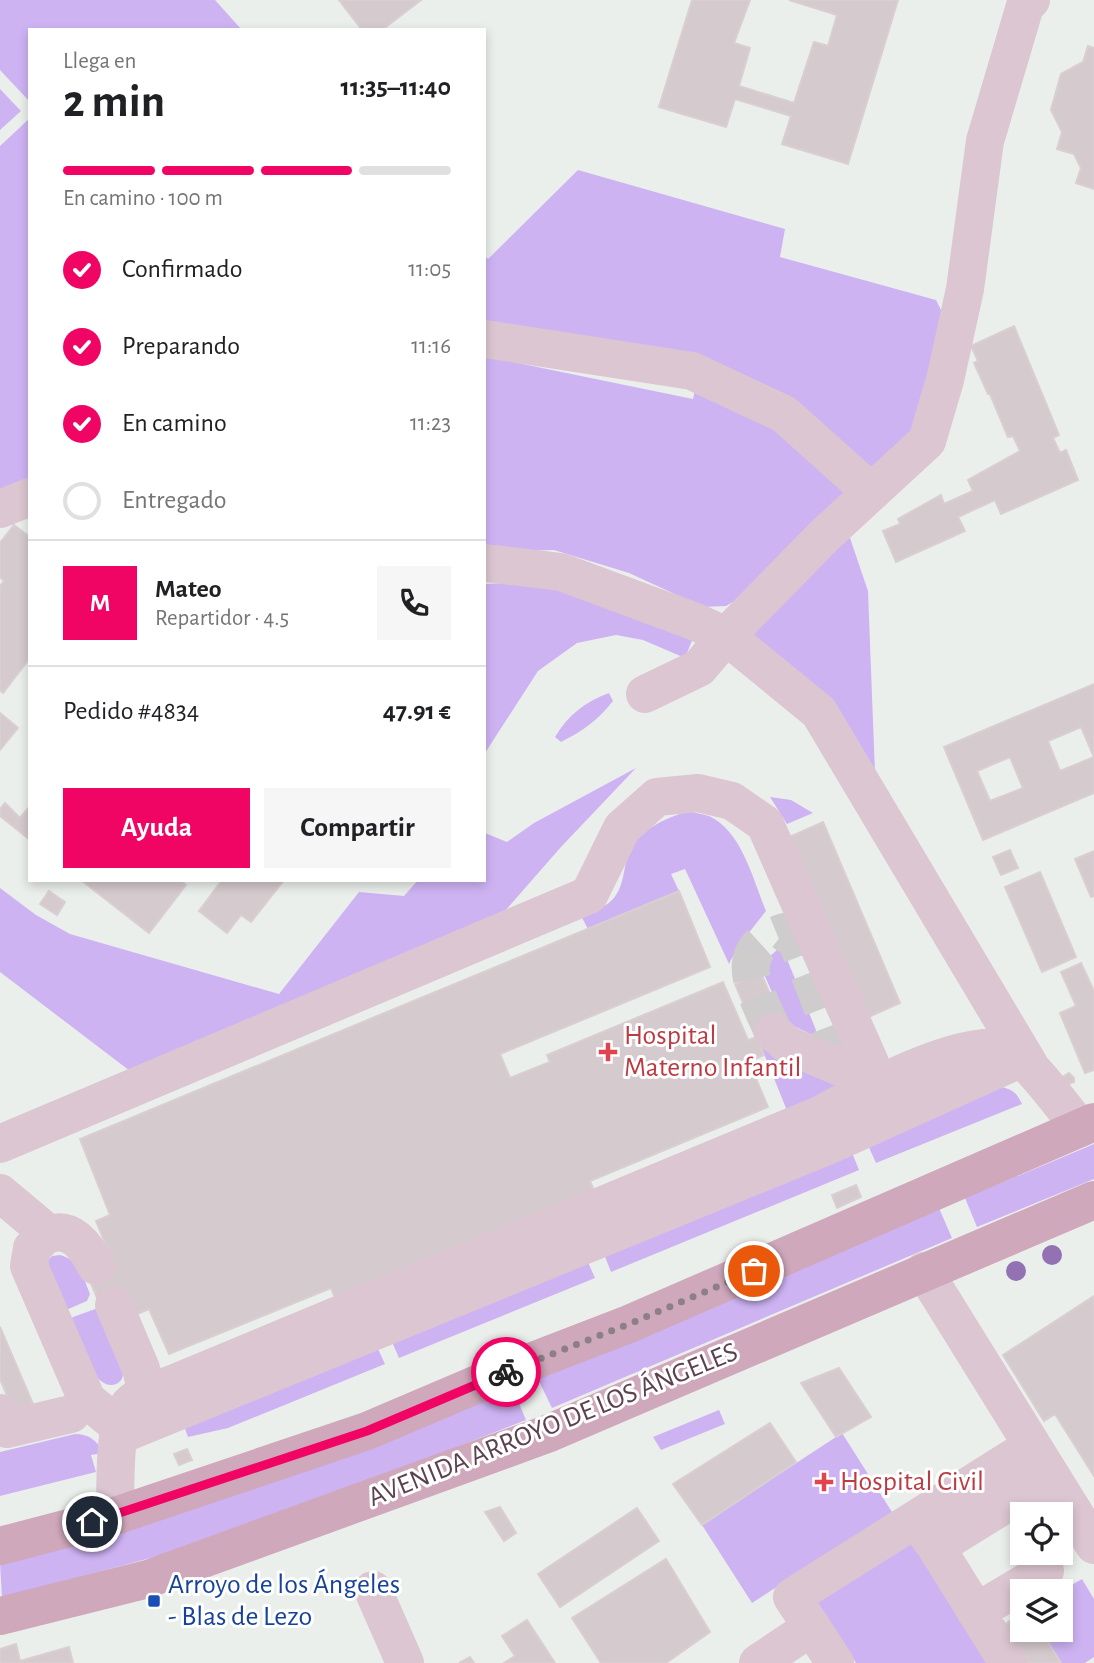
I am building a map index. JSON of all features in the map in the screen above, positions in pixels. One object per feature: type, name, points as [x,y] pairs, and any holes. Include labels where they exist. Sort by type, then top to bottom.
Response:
[{"type":"main road","points":[[0,1546],[115,1516],[367,1431],[520,1366],[629,1324],[1087,1125]]},
{"type":"main road","name":"AVENIDA ARROYO DE LOS ÁNGELES","points":[[0,1616],[148,1579],[547,1433],[1094,1200]]},
{"type":"lane","points":[[645,694],[699,668],[726,636],[871,492],[927,441],[945,380],[965,289],[985,141],[1025,6],[1031,0]]},
{"type":"lane","points":[[486,339],[692,371],[784,414],[871,492]]},
{"type":"lane","points":[[0,509],[28,498]]},
{"type":"lane","points":[[486,563],[561,572],[696,622],[726,636],[819,712],[1026,1065]]},
{"type":"lane","points":[[0,1144],[589,895],[622,828],[657,797],[698,793],[732,801],[765,824],[870,1063],[873,1105]]},
{"type":"lane","points":[[773,1032],[788,1045],[847,1070],[873,1105]]},
{"type":"lane","points":[[119,1431],[832,1143],[873,1105],[964,1050],[1009,1050],[1087,1125]]},
{"type":"lane","points":[[115,1516],[119,1431],[129,1404],[147,1393],[810,1119],[873,1105]]},
{"type":"lane","points":[[0,1193],[49,1234]]},
{"type":"lane","points":[[96,1266],[86,1246],[67,1233],[49,1234],[32,1248],[29,1266],[87,1400],[119,1431]]},
{"type":"lane","points":[[924,1271],[1094,1545]]},
{"type":"lane","points":[[114,1305],[141,1369],[147,1393]]},
{"type":"lane","points":[[0,1413],[7,1429],[71,1414]]},
{"type":"lane","points":[[1022,1502],[1042,1461]]},
{"type":"lane","points":[[835,1663],[792,1597],[926,1533],[1042,1461]]},
{"type":"lane","points":[[926,1533],[1010,1519]]},
{"type":"lane","points":[[926,1533],[1008,1663]]},
{"type":"lane","points":[[976,1612],[1045,1571],[1042,1565]]},
{"type":"lane","points":[[373,1590],[405,1663]]},
{"type":"lane","points":[[758,1663],[811,1628]]},
{"type":"shaded area","points":[[0,0],[215,0],[240,28],[28,28],[28,100],[0,70]]},
{"type":"shaded area","points":[[0,89],[21,111],[0,130]]},
{"type":"shaded area","points":[[28,120],[28,487],[0,499],[0,146]]},
{"type":"shaded area","points":[[578,170],[785,229],[780,257],[936,300],[943,314],[916,431],[871,474],[798,409],[486,322],[486,257],[488,259]]},
{"type":"shaded area","points":[[486,348],[503,360],[693,399],[696,385],[766,415],[852,493],[745,595],[726,606],[703,607],[629,573],[554,550],[486,552]]},
{"type":"shaded area","points":[[848,532],[868,591],[875,773],[743,638]]},
{"type":"shaded area","points":[[562,580],[693,638],[685,658],[643,640],[616,635],[577,643],[538,671],[486,751],[486,584]]},
{"type":"shaded area","points":[[609,693],[613,701],[590,724],[561,742],[555,737],[578,710]]},
{"type":"shaded area","points":[[636,768],[498,919],[130,1071],[0,972],[0,888],[36,915],[70,934],[279,994],[359,892],[404,896],[416,882],[486,882],[486,833],[507,842],[534,823]]},
{"type":"shaded area","points":[[770,797],[791,800],[813,813],[787,824]]},
{"type":"shaded area","points":[[688,811],[709,816],[730,833],[745,857],[766,911],[737,948],[729,964],[685,869],[671,874],[679,891],[588,929],[581,916],[605,906],[615,896],[621,885],[632,846],[645,832]]},
{"type":"shaded area","points":[[778,949],[784,952],[816,1030],[815,1036],[785,1022],[764,974],[769,957]]},
{"type":"shaded area","points":[[760,1044],[842,1089],[788,1113]]},
{"type":"shaded area","points":[[1002,1087],[1014,1092],[1022,1104],[876,1163],[867,1143]]},
{"type":"shaded area","points":[[1094,1144],[1094,1179],[977,1227],[965,1198]]},
{"type":"shaded area","points":[[851,1150],[859,1170],[611,1272],[604,1254]]},
{"type":"shaded area","points":[[939,1208],[952,1238],[552,1408],[537,1377]]},
{"type":"shaded area","points":[[60,1255],[76,1265],[90,1294],[87,1301],[66,1310],[47,1261],[52,1256]]},
{"type":"shaded area","points":[[587,1260],[595,1278],[399,1358],[392,1342]]},
{"type":"shaded area","points":[[98,1308],[118,1349],[123,1366],[121,1380],[109,1385],[101,1381],[87,1362],[70,1320]]},
{"type":"shaded area","points":[[377,1347],[385,1364],[228,1428],[188,1437],[184,1426]]},
{"type":"shaded area","points":[[513,1389],[526,1420],[169,1553],[2,1598],[0,1563],[131,1529],[196,1508]]},
{"type":"shaded area","points":[[719,1410],[725,1424],[661,1450],[653,1437]]},
{"type":"shaded area","points":[[842,1433],[892,1512],[752,1603],[702,1525]]},
{"type":"shaded area","points":[[75,1434],[88,1437],[101,1448],[103,1453],[91,1455],[96,1472],[0,1496],[0,1452]]},
{"type":"shaded area","points":[[911,1540],[991,1663],[856,1663],[816,1602]]},
{"type":"shaded area","points":[[1082,1579],[1094,1599],[1094,1657],[1085,1663],[1061,1663],[1048,1642],[1073,1642],[1073,1584]]},
{"type":"building","points":[[339,0],[421,0],[385,28],[360,28]]},
{"type":"building","points":[[692,0],[750,0],[734,43],[750,48],[739,86],[794,103],[814,42],[828,46],[837,15],[789,0],[898,0],[848,164],[782,144],[791,116],[735,99],[726,127],[659,107]]},
{"type":"building","points":[[1088,46],[1094,48],[1094,189],[1076,183],[1081,168],[1074,154],[1057,149],[1062,132],[1051,110],[1061,74],[1083,62]]},
{"type":"building","points":[[1014,326],[1059,435],[1053,438],[1060,453],[1066,450],[1078,480],[1001,514],[995,500],[958,517],[965,531],[896,562],[883,531],[900,524],[898,519],[941,495],[944,504],[973,491],[968,480],[1020,451],[1013,436],[1008,437],[974,363],[978,361],[971,346]]},
{"type":"building","points":[[14,525],[28,536],[28,661],[3,693],[0,690],[0,586],[4,581],[0,577],[0,543]]},
{"type":"building","points":[[1094,684],[1094,757],[1094,793],[983,840],[944,747]],"holes":[[[1081,727],[1094,757],[1060,771],[1048,741]],[[1010,757],[1023,788],[990,801],[977,771]]]},
{"type":"building","points":[[0,713],[18,728],[0,750]]},
{"type":"building","points":[[5,803],[20,818],[28,808],[28,838],[0,816],[0,809]]},
{"type":"building","points":[[823,822],[900,1003],[864,1019],[787,838]]},
{"type":"building","points":[[1010,850],[1018,868],[1001,875],[993,857]]},
{"type":"building","points":[[1094,851],[1094,896],[1091,897],[1075,859]]},
{"type":"building","points":[[1040,872],[1076,957],[1042,972],[1005,887]]},
{"type":"building","points":[[84,882],[182,882],[186,885],[149,933]]},
{"type":"building","points":[[221,882],[282,882],[251,922],[241,915],[227,933],[199,911]]},
{"type":"building","points":[[49,891],[65,902],[57,915],[40,904]]},
{"type":"building","points":[[679,891],[710,967],[500,1054],[510,1078],[550,1062],[547,1055],[723,982],[748,1040],[757,1037],[764,1055],[749,1062],[768,1107],[590,1181],[606,1219],[347,1327],[331,1288],[169,1354],[149,1309],[135,1315],[102,1310],[86,1271],[112,1260],[96,1221],[110,1215],[80,1139]]},
{"type":"building","points":[[1081,963],[1094,991],[1094,1070],[1085,1073],[1060,1013],[1076,1006],[1061,972]]},
{"type":"building","points":[[761,973],[784,1027],[758,1038],[735,984]]},
{"type":"building","points":[[1069,1073],[1074,1082],[1068,1084],[1064,1076]]},
{"type":"building","points":[[856,1185],[861,1197],[837,1208],[832,1195]]},
{"type":"building","points":[[1094,1296],[1094,1476],[1055,1414],[1044,1421],[1003,1355]]},
{"type":"building","points":[[0,1327],[33,1404],[14,1412],[0,1379]]},
{"type":"building","points":[[839,1368],[871,1417],[836,1437],[801,1383]]},
{"type":"building","points":[[770,1423],[796,1462],[702,1525],[673,1484]]},
{"type":"building","points":[[187,1449],[192,1460],[179,1465],[174,1454]]},
{"type":"building","points":[[500,1507],[516,1533],[504,1541],[485,1512]]},
{"type":"building","points":[[637,1508],[659,1541],[560,1607],[538,1574]]},
{"type":"building","points":[[666,1559],[710,1632],[666,1663],[601,1663],[572,1618]]},
{"type":"building","points":[[527,1620],[555,1663],[504,1663],[515,1656],[502,1636]]},
{"type":"building","points":[[1010,1621],[1010,1635],[1004,1625]]},
{"type":"building","points":[[1014,1642],[1048,1642],[1061,1663],[1027,1663]]},
{"type":"building","points":[[16,1644],[20,1661],[69,1647],[73,1663],[0,1663],[0,1649]]},
{"type":"building","points":[[470,1657],[474,1663],[459,1663]]},
{"type":"tunnel","points":[[773,1032],[754,988],[751,961],[756,950],[767,940],[784,932],[797,942],[847,1070]]},
{"type":"way so far","points":[[506,1372],[754,1271]]},
{"type":"place","name":"Hospital Materno Infantil","points":[[608,1052]]},
{"type":"place","name":"Hospital Civil","points":[[824,1482]]},
{"type":"place","name":"Arroyo de los Ángeles - Blas de Lezo","points":[[154,1601]]},
{"type":"route","points":[[92,1522],[367,1431],[506,1372]]}]
